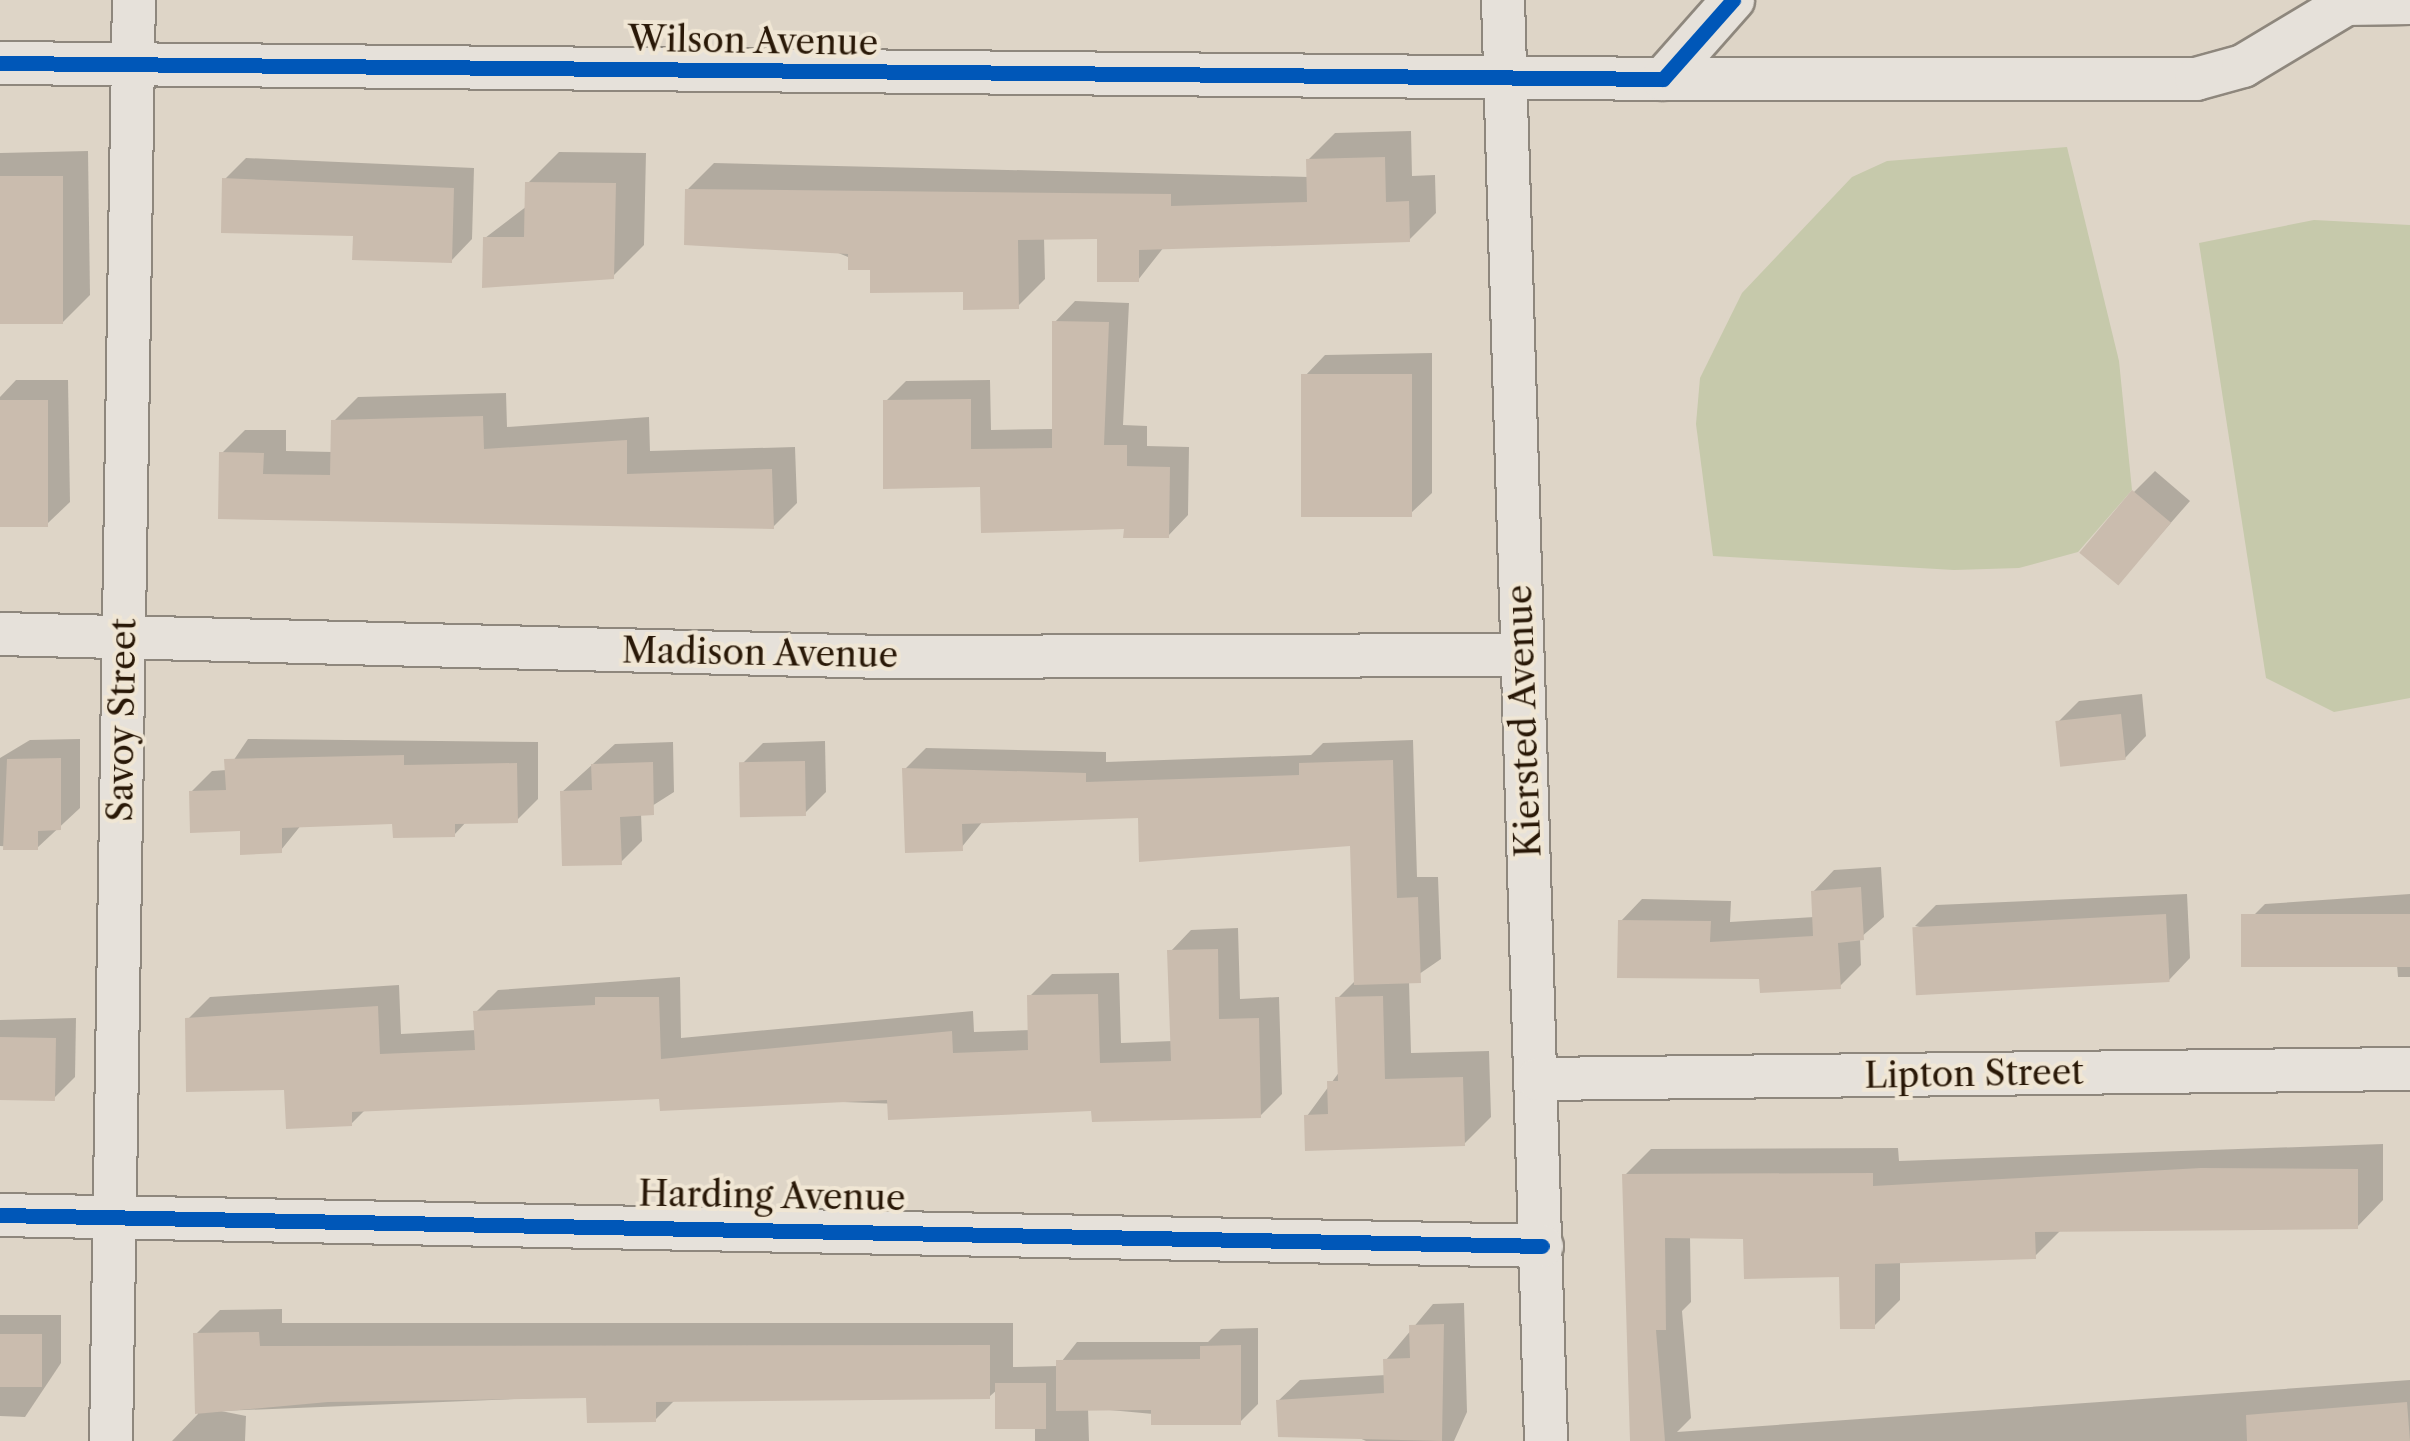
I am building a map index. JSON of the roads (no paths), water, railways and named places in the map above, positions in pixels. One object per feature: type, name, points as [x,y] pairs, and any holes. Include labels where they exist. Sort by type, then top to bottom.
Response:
[{"type":"street","name":"Savoy Street","points":[[111,1441],[134,0]]},
{"type":"street","name":"Kiersted Avenue","points":[[1503,0],[1546,1441]]},
{"type":"street","points":[[1663,79],[1733,0]]},
{"type":"street","name":"Wilson Avenue","points":[[0,62],[1505,83],[2196,78],[2242,66],[2346,4],[2410,4]]},
{"type":"street","name":"Madison Avenue","points":[[0,634],[886,657],[1521,656]]},
{"type":"street","name":"Lipton Street","points":[[1538,1079],[2410,1069]]},
{"type":"street","name":"Harding Avenue","points":[[0,1215],[1542,1246]]}]
